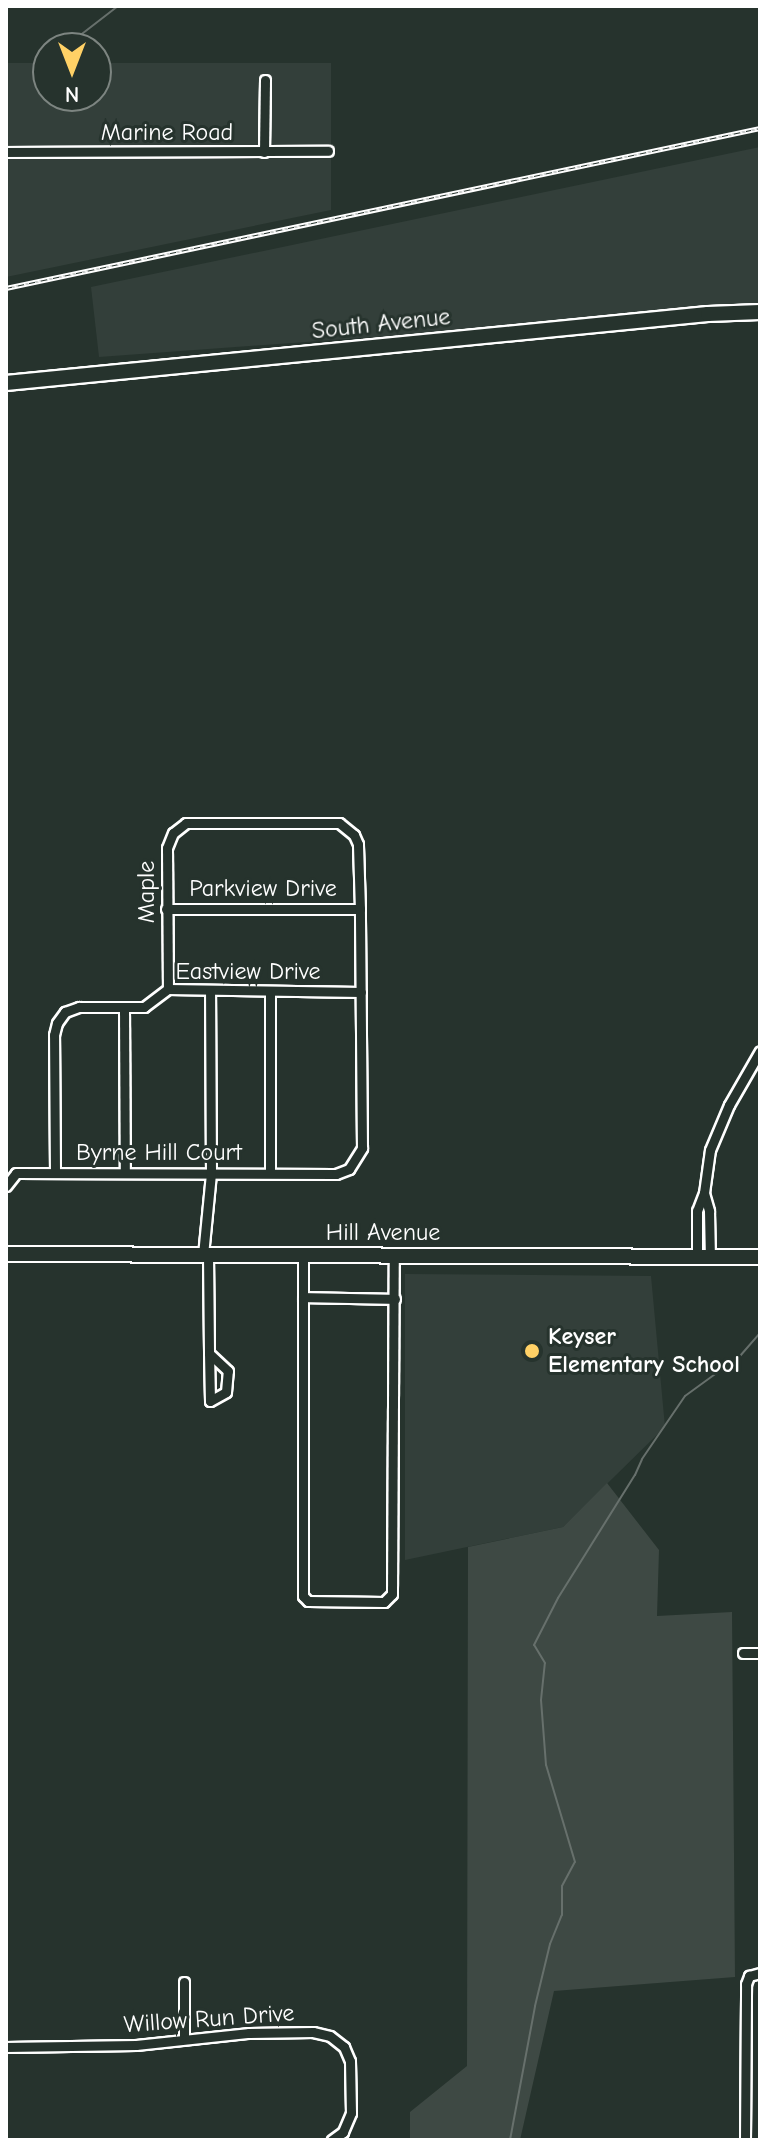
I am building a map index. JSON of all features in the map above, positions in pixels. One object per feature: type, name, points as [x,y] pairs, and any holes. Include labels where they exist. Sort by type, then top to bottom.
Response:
[{"type":"street","points":[[264,152],[265,80]]},
{"type":"street","name":"Marine Road","points":[[6,152],[328,151]]},
{"type":"street","name":"South Avenue","points":[[6,383],[708,314],[760,312]]},
{"type":"street","name":"Maple","points":[[168,989],[167,848],[173,833],[186,823],[206,823]]},
{"type":"street","name":"Byrne Hill Court","points":[[6,1186],[16,1173],[336,1174],[349,1169],[362,1148],[360,909],[358,853],[354,835],[339,823],[206,823]]},
{"type":"street","name":"Parkview Drive","points":[[166,909],[360,909]]},
{"type":"street","name":"Eastview Drive","points":[[55,1172],[57,1023],[65,1012],[79,1007],[144,1007],[168,989],[361,992]]},
{"type":"street","points":[[209,1353],[206,1255],[211,1174],[210,991]]},
{"type":"street","points":[[270,992],[270,1173]]},
{"type":"street","points":[[124,1008],[125,1172]]},
{"type":"street","points":[[703,1257],[697,1211],[704,1193],[710,1150],[729,1105],[760,1051]]},
{"type":"street","name":"Hill Avenue","points":[[6,1254],[760,1257]]},
{"type":"street","points":[[303,1255],[303,1596],[308,1601],[384,1602],[392,1594],[394,1256]]},
{"type":"street","points":[[303,1297],[395,1299]]},
{"type":"street","points":[[743,1653],[760,1653]]},
{"type":"street","points":[[745,2140],[749,1976],[760,1973]]},
{"type":"street","points":[[184,1982],[184,2038]]},
{"type":"street","name":"Willow Run Drive","points":[[6,2047],[136,2045],[184,2038],[313,2032],[330,2036],[344,2047],[350,2061],[351,2113],[343,2132],[332,2140]]},
{"type":"shaded area","points":[[6,63],[32,63],[32,112],[112,112],[112,63],[331,63],[331,210],[6,277]]},
{"type":"shaded area","points":[[760,147],[760,309],[99,357],[91,287]]},
{"type":"shaded area","name":"Keyser Elementary School","points":[[405,1274],[651,1276],[665,1427],[563,1527],[405,1560]]},
{"type":"shaded area","points":[[607,1483],[659,1550],[657,1616],[732,1612],[735,1977],[554,1991],[520,2140],[410,2140],[410,2112],[467,2066],[468,1547],[563,1527]]},
{"type":"waterway","points":[[84,32],[118,6]]},
{"type":"waterway","points":[[510,2140],[535,2006],[550,1944],[562,1915],[562,1886],[575,1862],[546,1765],[541,1700],[545,1663],[534,1645],[558,1598],[642,1459],[685,1396],[740,1356],[760,1333]]},
{"type":"railway","points":[[6,288],[760,128]]},
{"type":"place","name":"Keyser Elementary School","points":[[532,1351]]}]
